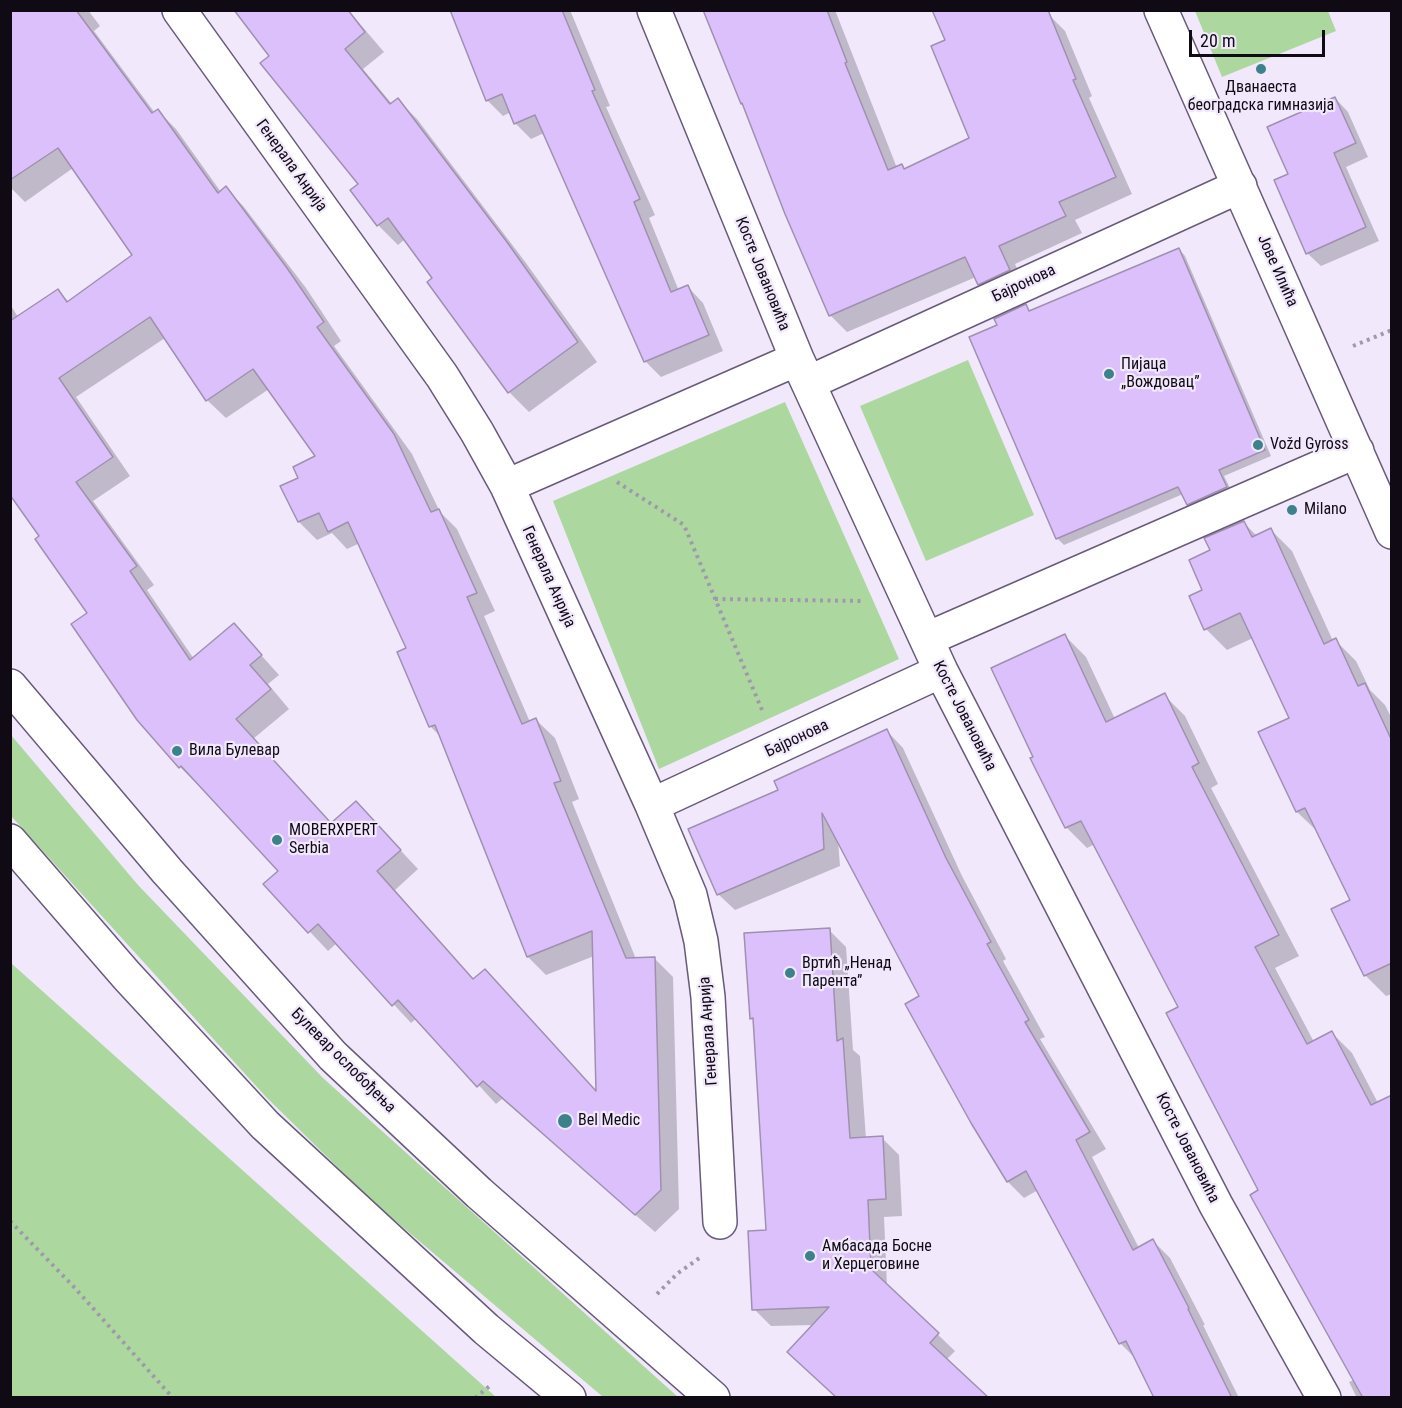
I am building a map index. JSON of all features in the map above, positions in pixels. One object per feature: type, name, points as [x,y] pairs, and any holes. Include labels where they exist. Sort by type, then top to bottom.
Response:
[{"type":"street","name":"Генерала Анрија","points":[[178,10],[442,376],[507,486],[652,805],[690,896],[701,941],[708,998],[720,1222]]},
{"type":"street","name":"Косте Јовановића","points":[[654,10],[802,371],[941,671],[1216,1205],[1324,1398]]},
{"type":"street","name":"Јове Илића","points":[[1161,10],[1392,532]]},
{"type":"street","name":"Бајронова","points":[[507,486],[576,456],[802,371],[1240,186]]},
{"type":"street","points":[[927,639],[1357,452]]},
{"type":"street","name":"Бајронова","points":[[652,805],[941,671]]},
{"type":"street","name":"Булевар ослобођења","points":[[10,686],[167,871],[333,1056],[479,1193],[713,1398]]},
{"type":"street","points":[[10,841],[127,976],[265,1125],[486,1329],[569,1398]]},
{"type":"path","points":[[576,456],[684,525],[778,747]]},
{"type":"path","points":[[715,599],[909,601]]},
{"type":"path","points":[[10,1221],[74,1287],[173,1398]]},
{"type":"path","points":[[661,1290],[678,1273]]},
{"type":"path","points":[[475,1398],[492,1384]]},
{"type":"green space","points":[[1195,11],[1328,11],[1336,31],[1222,77]]},
{"type":"green space","points":[[968,360],[1034,515],[926,561],[860,406]]},
{"type":"green space","points":[[785,402],[899,659],[659,769],[553,501]]},
{"type":"green space","points":[[11,735],[138,885],[323,1078],[678,1397],[603,1397],[372,1201],[266,1097],[11,816]]},
{"type":"green space","points":[[11,963],[496,1397],[11,1397]]},
{"type":"building","points":[[10,10],[76,10],[152,113],[158,109],[218,193],[226,186],[324,322],[317,327],[394,434],[431,512],[439,509],[477,593],[467,597],[522,724],[536,718],[561,781],[554,783],[626,958],[655,957],[661,1190],[635,1215],[483,1081],[477,1087],[398,1000],[392,1006],[318,924],[308,933],[263,884],[278,871],[181,766],[179,768],[137,720],[71,624],[87,613],[35,539],[39,536],[10,495],[10,321],[58,289],[67,302],[132,255],[58,148],[10,180]],"holes":[[[150,317],[206,401],[253,369],[315,456],[293,467],[298,478],[280,486],[298,522],[319,513],[328,532],[348,522],[406,648],[397,652],[429,727],[435,725],[527,957],[592,931],[596,1091],[485,969],[473,979],[377,871],[401,850],[356,801],[331,823],[236,719],[271,689],[250,665],[262,655],[234,623],[190,660],[130,571],[137,566],[76,482],[113,457],[59,378]]]},
{"type":"building","points":[[234,10],[348,10],[365,32],[345,49],[390,104],[398,98],[507,242],[578,342],[508,393],[427,282],[432,278],[388,218],[377,226],[350,190],[358,184],[260,63],[269,56]]},
{"type":"building","points":[[450,10],[562,10],[595,90],[592,91],[640,199],[634,202],[671,292],[688,285],[709,335],[644,362],[535,115],[514,124],[502,94],[486,101]]},
{"type":"building","points":[[703,10],[827,10],[847,62],[845,63],[888,170],[902,164],[904,169],[969,138],[931,46],[945,40],[932,10],[1048,10],[1076,79],[1073,80],[1116,177],[1059,202],[1066,216],[999,246],[1010,270],[978,285],[965,257],[829,316],[785,214]]},
{"type":"building","points":[[1335,97],[1356,143],[1334,153],[1366,227],[1306,254],[1274,180],[1288,174],[1267,127]]},
{"type":"building","name":"Пијаца „Вождовац”","points":[[1179,248],[1265,450],[1219,470],[1227,487],[1187,505],[1178,487],[1056,539],[969,337],[997,325],[994,319],[1026,304],[1029,311]]},
{"type":"building","points":[[1244,521],[1252,537],[1271,528],[1324,644],[1336,638],[1358,686],[1365,683],[1392,741],[1392,963],[1364,976],[1331,909],[1350,900],[1305,808],[1296,812],[1258,732],[1289,718],[1240,613],[1204,630],[1189,596],[1202,590],[1189,560],[1210,550],[1204,538]]},
{"type":"building","points":[[1065,634],[1106,722],[1165,693],[1199,763],[1192,767],[1279,935],[1255,947],[1307,1044],[1332,1031],[1371,1105],[1392,1095],[1392,1398],[1363,1398],[1250,1195],[1258,1190],[1166,1013],[1178,1007],[1081,821],[1065,828],[1030,758],[1033,757],[991,668]]},
{"type":"building","points":[[887,729],[946,858],[991,942],[987,944],[1029,1020],[1025,1022],[1090,1132],[1076,1140],[1133,1250],[1153,1239],[1232,1398],[1154,1398],[1126,1341],[1119,1344],[1026,1171],[1007,1182],[971,1123],[905,1004],[919,996],[822,813],[824,849],[717,895],[688,829],[778,790],[774,781]]},
{"type":"building","points":[[830,928],[837,1041],[843,1038],[850,1138],[883,1136],[886,1199],[868,1200],[871,1269],[939,1333],[930,1343],[989,1398],[837,1398],[787,1352],[829,1307],[752,1310],[748,1231],[766,1230],[753,1018],[750,1019],[744,933]]},
{"type":"place","name":"Дванаеста београдска гимназија","points":[[1261,69]]},
{"type":"place","name":"Пијаца „Вождовац”","points":[[1109,374]]},
{"type":"place","name":"Vožd Gyross","points":[[1258,445]]},
{"type":"place","name":"Milano","points":[[1292,510]]},
{"type":"place","name":"Вила Булевар","points":[[177,751]]},
{"type":"place","name":"MOBERXPERT Serbia","points":[[277,840]]},
{"type":"place","name":"Вртић „Ненад Парента”","points":[[790,973]]},
{"type":"place","name":"Bel Medic","points":[[565,1121]]},
{"type":"place","name":"Амбасада Босне и Херцеговине","points":[[810,1256]]}]
